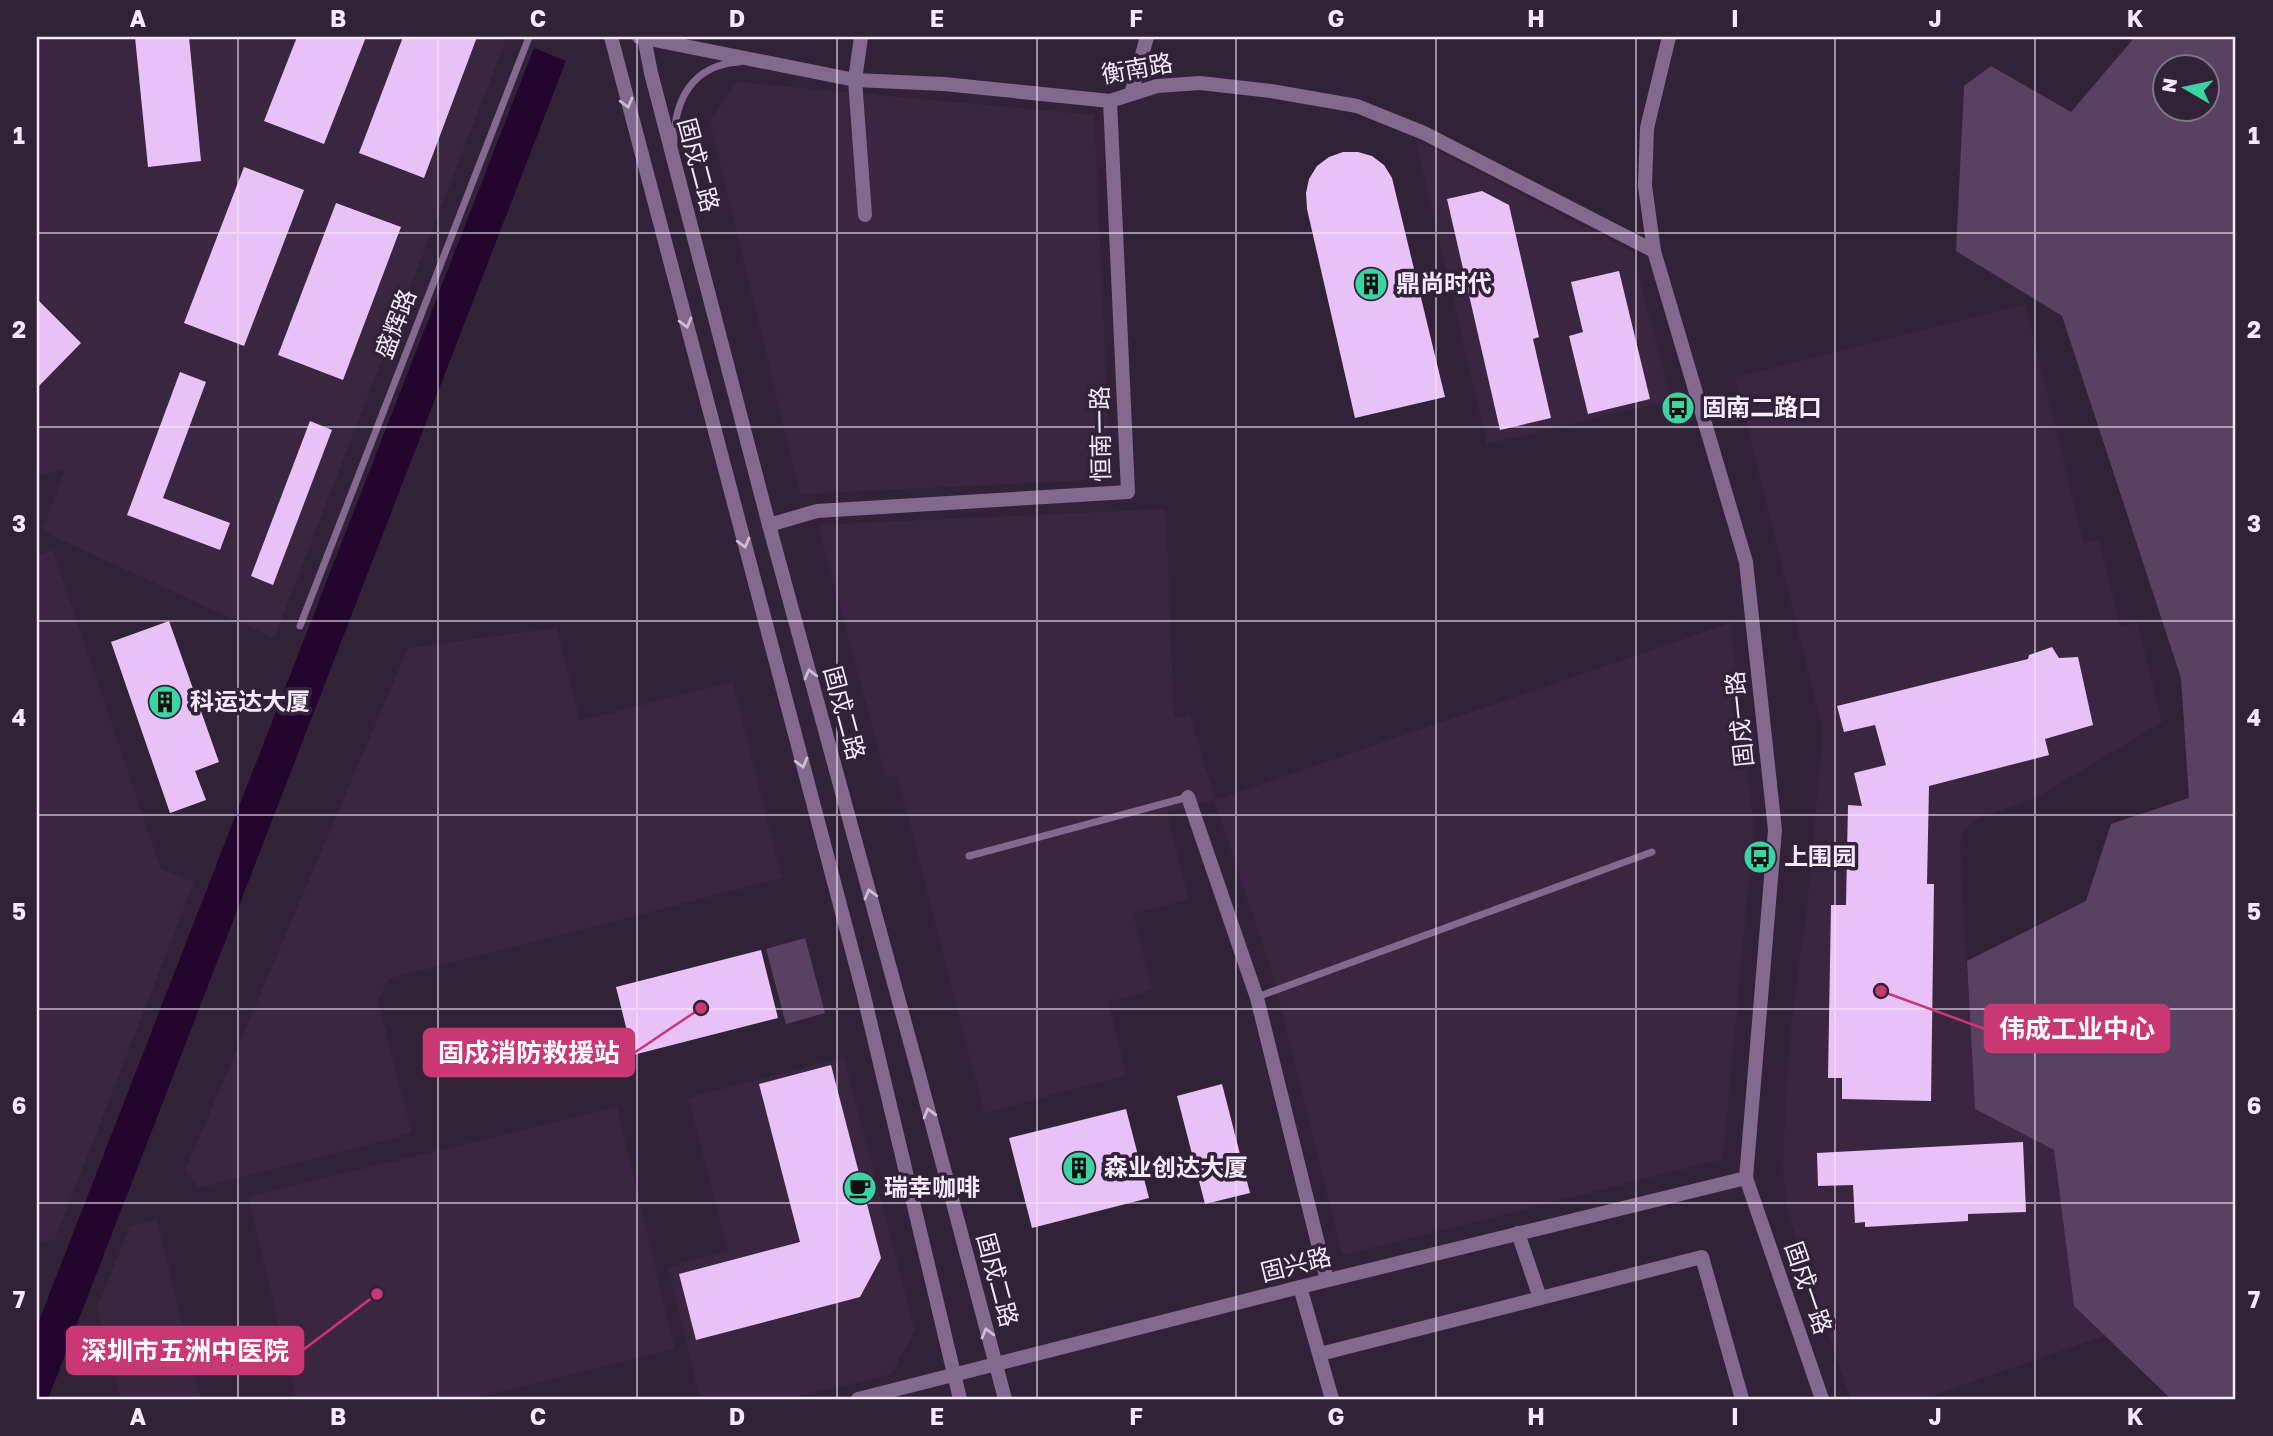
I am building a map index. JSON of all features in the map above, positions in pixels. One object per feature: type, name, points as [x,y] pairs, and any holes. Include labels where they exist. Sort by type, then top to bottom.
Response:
[{"type":"street","points":[[611,37],[863,992],[960,1399]]},
{"type":"street","name":"衡南路","points":[[642,37],[855,80],[944,84],[1110,101],[1157,86],[1200,83],[1271,91],[1357,106],[1424,133],[1654,251]]},
{"type":"street","name":"固戍二路","points":[[642,37],[769,525],[1005,1399]]},
{"type":"street","points":[[861,37],[855,80],[865,215]]},
{"type":"street","points":[[1131,94],[1147,37]]},
{"type":"street","name":"固戍一路","points":[[1669,37],[1647,128],[1645,186],[1654,251],[1746,562],[1775,830],[1746,1178],[1822,1399]]},
{"type":"street","name":"恒南一路","points":[[769,525],[817,511],[1128,492],[1110,101]]},
{"type":"street","points":[[1188,797],[1257,998],[1327,1280]]},
{"type":"street","name":"固兴路","points":[[858,1399],[1327,1280],[1746,1178]]},
{"type":"street","points":[[1518,1233],[1540,1298]]},
{"type":"street","points":[[1320,1354],[1702,1257],[1742,1399]]},
{"type":"street","points":[[1300,1287],[1332,1399]]},
{"type":"lane","name":"盛辉路","points":[[300,626],[529,37]]},
{"type":"lane","points":[[676,168],[676,117],[691,83],[716,65],[755,60]]},
{"type":"lane","points":[[969,856],[1188,797]]},
{"type":"lane","points":[[1257,998],[1652,852]]},
{"type":"shaded area","points":[[37,37],[507,37],[274,638],[42,531],[65,469],[37,476]]},
{"type":"shaded area","points":[[2135,37],[2236,37],[2236,1399],[2171,1399],[2074,1306],[2054,1150],[1975,1109],[1967,961],[2086,901],[2111,824],[2189,798],[2181,678],[2062,316],[1956,251],[1964,86],[1991,66],[2071,112]]},
{"type":"shaded area","points":[[534,48],[566,61],[48,1399],[37,1399],[37,1326]]},
{"type":"shaded area","points":[[737,82],[1094,115],[1111,479],[800,494],[710,122]]},
{"type":"shaded area","points":[[1415,139],[1633,252],[1671,400],[1487,444]]},
{"type":"shaded area","points":[[2025,304],[2084,543],[2099,539],[2121,627],[2138,623],[2162,722],[2037,797],[1980,818],[1970,823],[1963,832],[1960,847],[1975,1109],[2054,1150],[2074,1306],[2104,1336],[1922,1399],[1851,1399],[1787,1209],[1783,1168],[1786,1088],[1793,1009],[1807,906],[1822,742],[1821,723],[1735,378]]},
{"type":"shaded area","points":[[1166,509],[1174,718],[1190,715],[1215,800],[1731,623],[1754,828],[1723,1159],[1342,1255],[1274,979],[1214,800],[1167,813],[1189,899],[1133,913],[1152,990],[1108,1002],[1127,1075],[984,1113],[897,775],[886,778],[818,525]]},
{"type":"shaded area","points":[[53,550],[161,869],[194,882],[55,1239],[37,1244],[37,555]]},
{"type":"shaded area","points":[[557,628],[580,721],[733,682],[782,878],[388,979],[378,1001],[412,1133],[200,1188],[185,1171],[408,648]]},
{"type":"shaded area","points":[[805,938],[825,1013],[786,1024],[766,949]]},
{"type":"shaded area","points":[[844,1057],[915,1330],[891,1374],[787,1399],[700,1399],[668,1267],[728,1251],[688,1098]]},
{"type":"shaded area","points":[[617,1107],[675,1349],[469,1399],[296,1399],[248,1197]]},
{"type":"shaded area","points":[[157,1220],[201,1399],[121,1399],[97,1308],[130,1226]]},
{"type":"building","points":[[135,37],[189,37],[201,161],[148,167]]},
{"type":"building","points":[[297,37],[366,37],[324,144],[264,121]]},
{"type":"building","points":[[403,37],[477,37],[424,178],[359,153]]},
{"type":"building","name":"鼎尚时代","points":[[1343,152],[1372,156],[1384,165],[1392,178],[1445,397],[1355,418],[1307,209],[1306,193],[1309,179],[1317,166],[1329,157]]},
{"type":"building","points":[[244,167],[304,190],[244,346],[184,323]]},
{"type":"building","points":[[1482,191],[1509,205],[1539,337],[1533,339],[1551,418],[1500,430],[1447,199]]},
{"type":"building","points":[[336,203],[401,227],[343,380],[278,355]]},
{"type":"building","points":[[1619,271],[1650,399],[1588,414],[1569,336],[1583,332],[1571,282]]},
{"type":"building","points":[[37,299],[81,343],[37,388]]},
{"type":"building","points":[[180,372],[206,382],[163,498],[230,523],[220,550],[127,515]]},
{"type":"building","points":[[310,421],[332,430],[273,585],[251,576]]},
{"type":"building","name":"科运达大厦","points":[[169,621],[219,762],[195,771],[206,800],[170,813],[111,642]]},
{"type":"building","points":[[2052,647],[2059,658],[2078,657],[2093,725],[2045,739],[2049,755],[1929,786],[1927,884],[1934,884],[1931,1101],[1842,1099],[1842,1078],[1828,1078],[1831,905],[1846,905],[1848,805],[1862,806],[1854,773],[1886,765],[1875,725],[1844,732],[1837,706],[2028,659],[2029,655]]},
{"type":"building","points":[[761,950],[778,1018],[633,1055],[616,987]]},
{"type":"building","points":[[831,1065],[881,1258],[860,1297],[696,1340],[679,1274],[800,1242],[759,1084]]},
{"type":"building","points":[[1222,1084],[1250,1193],[1205,1204],[1177,1096]]},
{"type":"building","name":"森业创达大厦","points":[[1126,1109],[1149,1198],[1032,1228],[1009,1138]]},
{"type":"building","points":[[2023,1142],[2026,1212],[1968,1214],[1968,1221],[1865,1227],[1865,1222],[1855,1223],[1853,1185],[1818,1186],[1817,1153]]},
{"type":"place","name":"鼎尚时代","points":[[1371,284]]},
{"type":"place","name":"固南二路口","points":[[1678,408]]},
{"type":"place","name":"科运达大厦","points":[[165,702]]},
{"type":"place","name":"上围园","points":[[1760,857]]},
{"type":"place","name":"伟成工业中心","points":[[1881,991]]},
{"type":"place","name":"固戍消防救援站","points":[[701,1008]]},
{"type":"place","name":"森业创达大厦","points":[[1079,1168]]},
{"type":"place","name":"瑞幸咖啡","points":[[860,1188]]},
{"type":"place","name":"深圳市五洲中医院","points":[[377,1294]]}]
